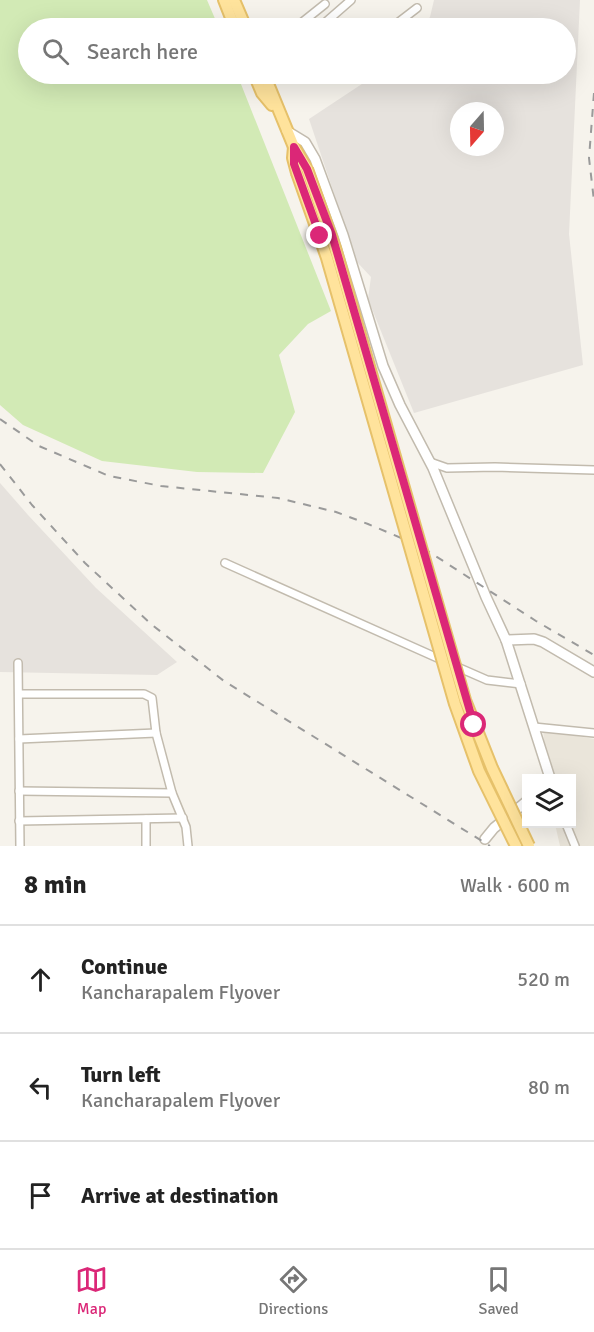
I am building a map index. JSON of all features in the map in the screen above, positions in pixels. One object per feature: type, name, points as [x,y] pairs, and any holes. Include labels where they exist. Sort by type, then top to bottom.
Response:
[{"type":"main road","points":[[224,0],[231,18]]},
{"type":"main road","points":[[234,0],[242,18]]},
{"type":"main road","points":[[242,0],[249,18]]},
{"type":"main road","points":[[258,84],[262,93],[278,112]]},
{"type":"main road","points":[[268,84],[302,171],[462,727],[479,771],[516,846]]},
{"type":"main road","points":[[275,84],[278,112]]},
{"type":"main road","points":[[302,171],[335,248],[465,700],[492,768],[529,846]]},
{"type":"street","points":[[330,18],[351,0]]},
{"type":"street","points":[[309,18],[325,4]]},
{"type":"street","points":[[404,18],[417,8]]},
{"type":"street","points":[[287,131],[305,142],[315,159],[344,235],[382,366],[438,479],[506,640],[549,774]]},
{"type":"street","points":[[430,462],[447,468],[594,470]]},
{"type":"street","points":[[438,479],[447,468]]},
{"type":"street","points":[[225,564],[481,677],[500,683],[521,684]]},
{"type":"street","points":[[506,640],[534,639],[543,642],[594,672]]},
{"type":"street","points":[[18,663],[20,846]]},
{"type":"street","points":[[19,694],[144,694],[152,698],[156,733],[172,793],[183,818],[188,846]]},
{"type":"street","points":[[534,727],[594,733]]},
{"type":"street","points":[[19,739],[156,733]]},
{"type":"street","points":[[19,791],[172,793]]},
{"type":"street","points":[[484,839],[522,805]]},
{"type":"street","points":[[20,821],[183,818]]},
{"type":"street","points":[[146,819],[146,846]]},
{"type":"street","points":[[568,828],[575,846]]},
{"type":"shaded area","points":[[434,0],[580,0],[569,234],[583,365],[414,413],[368,299],[371,277],[357,262],[309,119],[362,84],[576,84],[576,18],[429,18]]},
{"type":"shaded area","points":[[0,483],[96,588],[177,662],[157,675],[0,672]]},
{"type":"shaded area","points":[[543,730],[594,739],[594,846],[560,846],[556,828],[576,828],[576,774],[548,774]]},
{"type":"green space","points":[[0,0],[207,0],[215,18],[18,18],[18,84],[241,84],[331,311],[308,324],[279,355],[295,412],[263,473],[197,472],[102,461],[23,425],[0,405]]},
{"type":"railway","points":[[594,93],[589,158],[594,201]]},
{"type":"railway","points":[[0,419],[39,446],[109,476],[161,486],[278,498],[336,512],[368,524],[420,546],[536,621],[594,655]]},
{"type":"railway","points":[[0,464],[32,505],[85,563],[151,624],[224,681],[490,846]]},
{"type":"route","points":[[320,236],[294,164],[294,147],[303,159],[332,235],[474,725]]}]
